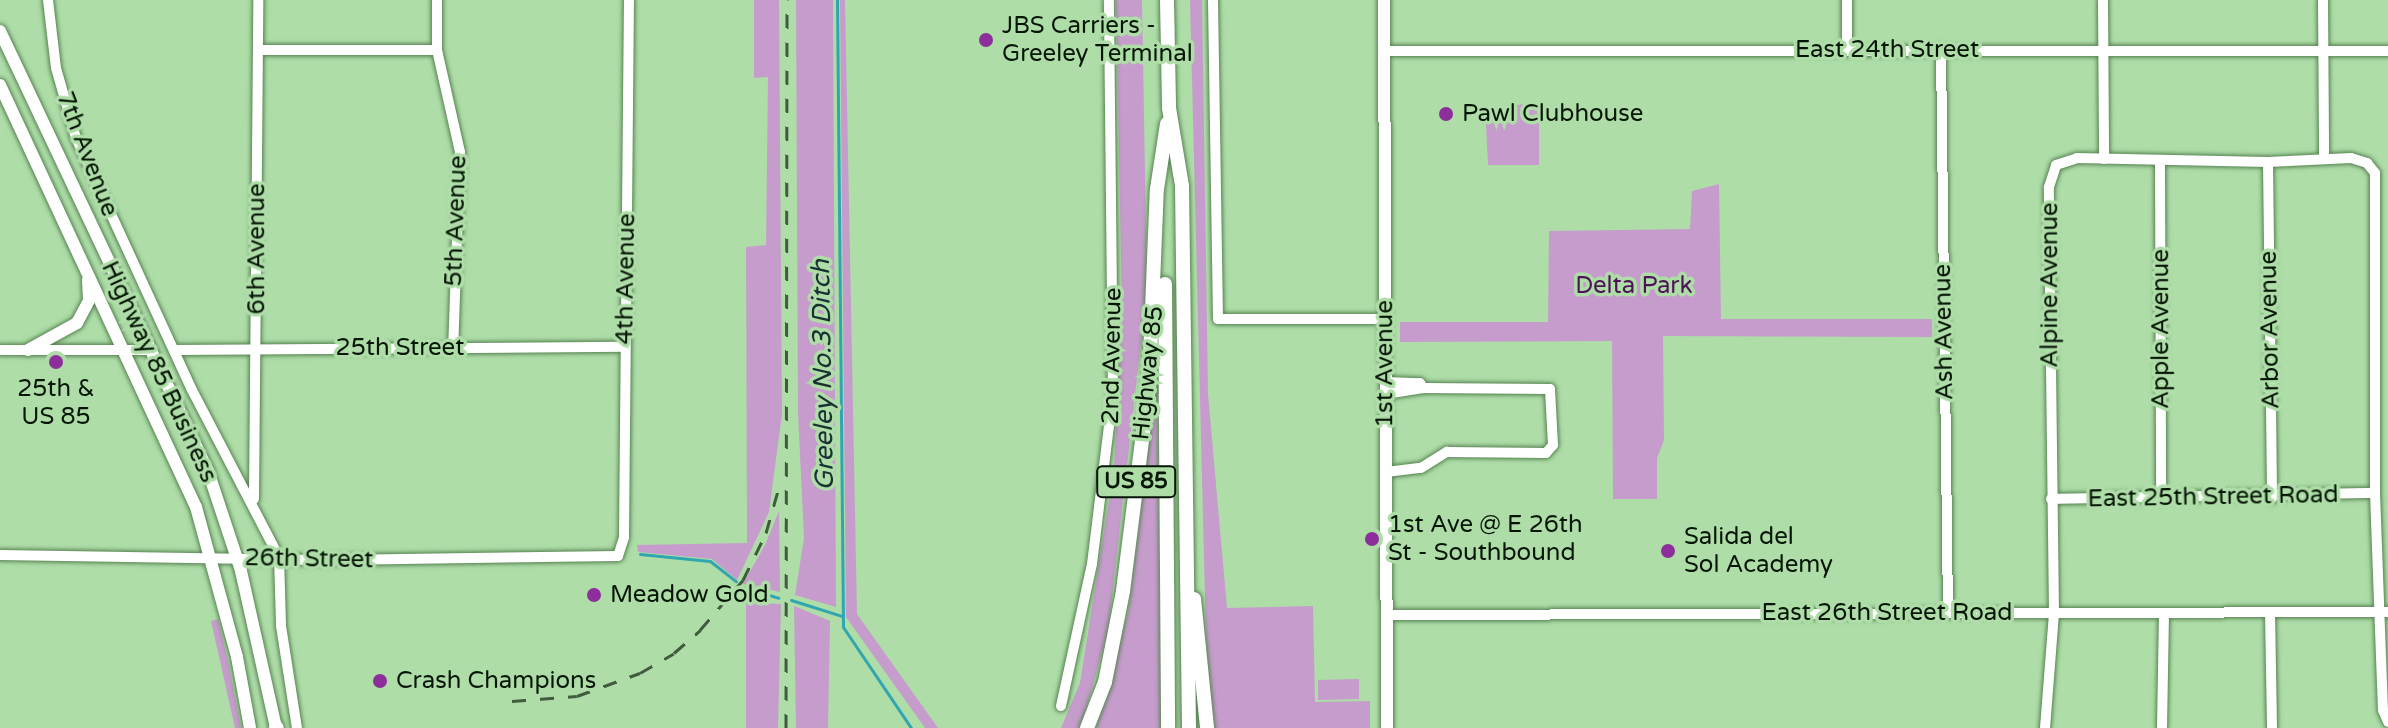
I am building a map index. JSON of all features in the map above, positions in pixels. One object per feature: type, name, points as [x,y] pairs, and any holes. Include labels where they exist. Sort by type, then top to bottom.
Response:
[{"type":"highway","name":"Highway 85","points":[[1167,0],[1169,108],[1182,186],[1189,575]]},
{"type":"highway","name":"Highway 85","points":[[1087,728],[1105,682],[1123,591],[1149,384],[1158,232],[1157,189],[1169,108]]},
{"type":"highway","points":[[1158,232],[1164,264],[1169,482],[1168,728]]},
{"type":"highway","points":[[1189,575],[1199,618],[1207,728]]},
{"type":"highway","name":"US 85","points":[[1189,575],[1189,728]]},
{"type":"main road","name":"1st Avenue","points":[[1384,0],[1387,728]]},
{"type":"main road","name":"Highway 85 Business","points":[[0,31],[208,471],[238,557],[276,728]]},
{"type":"main road","name":"Highway 85 Business","points":[[0,85],[175,456],[211,557],[250,728]]},
{"type":"main road","points":[[28,350],[77,323],[89,300],[88,272]]},
{"type":"street","name":"7th Avenue","points":[[48,0],[56,68],[76,138],[234,473],[254,499],[279,557]]},
{"type":"street","name":"6th Avenue","points":[[254,499],[258,0]]},
{"type":"street","name":"5th Avenue","points":[[437,0],[437,50],[460,152],[453,348]]},
{"type":"street","name":"4th Avenue","points":[[618,556],[624,537],[629,0]]},
{"type":"street","name":"2nd Avenue","points":[[1061,706],[1092,564],[1113,394],[1109,0]]},
{"type":"street","points":[[1213,0],[1218,319],[1385,319]]},
{"type":"street","points":[[1847,0],[1847,50]]},
{"type":"street","points":[[2103,0],[2104,159]]},
{"type":"street","points":[[2323,0],[2324,159]]},
{"type":"street","points":[[258,50],[437,50]]},
{"type":"street","name":"Ash Avenue","points":[[1941,50],[1948,613]]},
{"type":"street","name":"East 24th Street","points":[[1385,51],[2388,51]]},
{"type":"street","name":"Alpine Avenue","points":[[2045,728],[2054,613],[2051,176],[2064,160],[2268,162],[2361,159],[2371,168],[2376,185],[2375,493]]},
{"type":"street","name":"Apple Avenue","points":[[2160,160],[2161,498]]},
{"type":"street","name":"Arbor Avenue","points":[[2268,162],[2272,498]]},
{"type":"street","name":"25th Street","points":[[175,350],[625,347]]},
{"type":"street","points":[[0,350],[150,350]]},
{"type":"street","points":[[1385,388],[1420,383],[1423,388],[1550,389],[1553,445],[1546,453],[1447,452],[1421,468],[1386,472]]},
{"type":"street","points":[[2375,493],[2384,612],[2383,710],[2388,722]]},
{"type":"street","name":"East 25th Street Road","points":[[2051,499],[2272,498],[2375,493]]},
{"type":"street","name":"26th Street","points":[[0,555],[618,556]]},
{"type":"street","points":[[279,557],[281,626],[297,728]]},
{"type":"street","points":[[2270,612],[2272,728]]},
{"type":"street","name":"East 26th Street Road","points":[[1386,615],[2384,612]]},
{"type":"street","points":[[2162,728],[2164,613]]},
{"type":"green space","points":[[754,0],[779,0],[782,414],[769,512],[737,580],[712,559],[638,552],[637,545],[747,543],[746,247],[766,245],[768,77],[754,78]]},
{"type":"green space","points":[[796,0],[833,0],[836,607],[795,595],[804,538],[798,413]]},
{"type":"green space","points":[[840,0],[845,0],[857,614],[938,728],[925,728],[846,617]]},
{"type":"green space","points":[[1116,0],[1142,0],[1147,290],[1108,631],[1083,720],[1079,728],[1061,728],[1080,683],[1114,469],[1122,309]]},
{"type":"green space","points":[[1190,0],[1202,0],[1208,394],[1227,608],[1313,606],[1315,702],[1370,701],[1370,728],[1213,728],[1206,639]]},
{"type":"green space","points":[[1539,102],[1539,165],[1488,165],[1486,124],[1497,108]]},
{"type":"green space","name":"Delta Park","points":[[1719,184],[1721,319],[1932,319],[1932,337],[1663,336],[1664,440],[1657,458],[1657,499],[1613,499],[1612,341],[1400,342],[1400,322],[1548,322],[1549,231],[1690,229],[1692,191]]},
{"type":"green space","points":[[1157,376],[1161,728],[1096,728],[1128,612]]},
{"type":"green space","points":[[779,511],[780,592],[743,584],[765,545]]},
{"type":"green space","points":[[746,602],[781,604],[778,728],[746,728]]},
{"type":"green space","points":[[794,606],[830,621],[828,728],[796,728]]},
{"type":"green space","points":[[218,619],[241,728],[235,728],[211,621]]},
{"type":"green space","points":[[1359,679],[1359,699],[1318,700],[1318,680]]},
{"type":"waterway","name":"Greeley No.3 Ditch","points":[[837,0],[843,627],[911,728]]},
{"type":"waterway","points":[[640,554],[710,561],[736,581]]},
{"type":"waterway","points":[[743,587],[778,598]]},
{"type":"waterway","points":[[791,600],[842,616]]},
{"type":"railway","points":[[786,728],[787,0]]},
{"type":"railway","points":[[512,701],[577,696],[640,673],[674,653],[700,630],[743,580],[766,533],[779,487]]},
{"type":"place","name":"JBS Carriers - Greeley Terminal","points":[[986,40]]},
{"type":"place","name":"Pawl Clubhouse","points":[[1446,114]]},
{"type":"place","name":"25th & US 85","points":[[56,362]]},
{"type":"place","name":"1st Ave @ E 26th St - Southbound","points":[[1372,539]]},
{"type":"place","name":"Salida del Sol Academy","points":[[1668,551]]},
{"type":"place","name":"Meadow Gold","points":[[594,595]]},
{"type":"place","name":"Crash Champions","points":[[380,681]]}]
